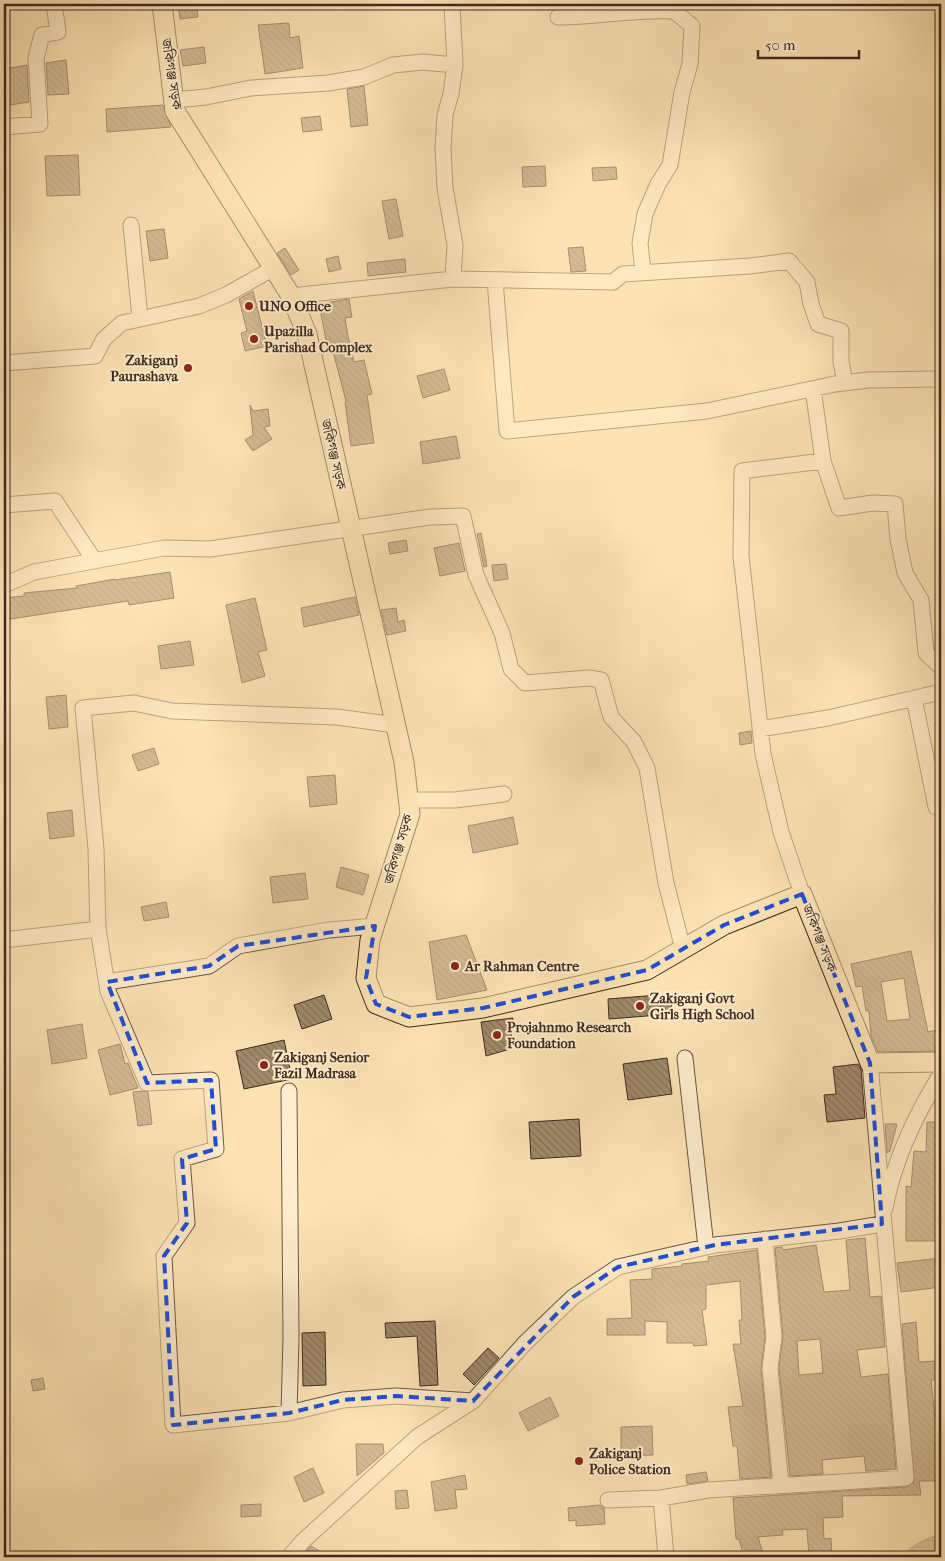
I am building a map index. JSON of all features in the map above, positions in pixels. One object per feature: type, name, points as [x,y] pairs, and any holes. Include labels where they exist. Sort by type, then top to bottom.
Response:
[{"type":"main road","name":"জকিগঞ্জ সড়ক","points":[[162,4],[175,111],[291,296],[307,334],[404,762],[410,814],[370,940],[366,978],[376,1004],[408,1017],[483,1008],[647,970],[724,926],[802,894],[870,1063]]},
{"type":"main road","points":[[870,1063],[941,1062]]},
{"type":"street","points":[[4,127],[40,124],[36,58],[42,34],[58,32],[54,4]]},
{"type":"street","points":[[452,4],[455,65],[451,94],[445,115],[443,148],[445,188],[455,245],[453,279]]},
{"type":"street","points":[[558,18],[600,16],[672,8],[692,26],[690,64],[682,92],[670,165],[658,184],[645,214],[640,243],[643,272]]},
{"type":"street","points":[[174,100],[206,97],[251,88],[364,77],[392,66],[423,62],[455,65]]},
{"type":"street","points":[[131,226],[140,318]]},
{"type":"street","points":[[291,296],[453,279],[613,282],[623,274],[789,261],[807,282],[811,304],[818,324],[841,331],[841,361],[844,383]]},
{"type":"street","points":[[4,363],[95,356],[104,339],[122,323],[199,306],[233,291],[274,268]]},
{"type":"street","points":[[495,280],[506,431],[707,412],[813,389],[868,380],[941,379]]},
{"type":"street","points":[[813,389],[822,461],[839,508],[873,502],[894,504],[898,540],[905,573],[921,600],[926,653],[941,667]]},
{"type":"street","points":[[802,894],[781,832],[760,730],[741,556],[742,471],[822,461]]},
{"type":"street","points":[[4,505],[55,501],[94,560]]},
{"type":"street","points":[[4,586],[34,572],[164,548],[210,549],[351,528],[388,525],[430,517],[463,516],[476,575],[502,633],[510,669],[525,683],[589,678],[601,680],[611,717],[634,742],[647,768],[666,883],[684,949]]},
{"type":"street","points":[[760,730],[828,718],[941,692]]},
{"type":"street","points":[[914,698],[936,807],[941,806]]},
{"type":"street","points":[[395,725],[337,717],[172,711],[134,703],[83,708],[96,840],[98,929],[107,982],[123,1030],[147,1083],[210,1080],[216,1149],[182,1159],[187,1223],[164,1256],[173,1425],[289,1413],[343,1400],[396,1396],[473,1401]]},
{"type":"street","points":[[409,800],[455,800],[504,794]]},
{"type":"street","points":[[107,982],[209,966],[238,946],[329,930],[374,926]]},
{"type":"street","points":[[4,940],[98,929]]},
{"type":"street","points":[[685,1058],[706,1247]]},
{"type":"street","points":[[608,1500],[660,1498],[708,1490],[906,1478],[882,1224],[870,1063]]},
{"type":"street","points":[[882,1224],[897,1162],[928,1094],[941,1074]]},
{"type":"street","points":[[289,1091],[291,1337],[289,1413]]},
{"type":"street","points":[[289,1557],[303,1541],[417,1437],[473,1401],[524,1344],[573,1297],[618,1267],[706,1247],[882,1224]]},
{"type":"street","points":[[765,1238],[774,1337],[770,1368],[781,1485]]},
{"type":"street","points":[[660,1498],[666,1557]]},
{"type":"highlighted area","points":[[802,894],[870,1063],[882,1224],[715,1245],[618,1267],[573,1297],[473,1401],[396,1396],[343,1400],[289,1413],[173,1425],[164,1256],[187,1223],[182,1159],[216,1149],[211,1080],[147,1083],[107,982],[209,966],[238,946],[375,926],[366,978],[376,1004],[409,1017],[483,1008],[647,970],[724,925]]},
{"type":"shaded area","points":[[941,1533],[941,1557],[900,1557],[918,1543]]},
{"type":"building","points":[[178,4],[196,4],[198,17],[180,19]]},
{"type":"building","points":[[289,23],[290,38],[299,36],[303,68],[265,74],[258,25]]},
{"type":"building","points":[[204,47],[206,63],[183,66],[180,50]]},
{"type":"building","points":[[66,60],[69,94],[48,95],[46,63]]},
{"type":"building","points":[[27,65],[29,102],[4,106],[4,69]]},
{"type":"building","points":[[364,86],[368,125],[351,127],[347,89]]},
{"type":"building","points":[[163,105],[171,127],[107,132],[106,109]]},
{"type":"building","points":[[320,116],[322,130],[303,132],[301,118]]},
{"type":"building","points":[[78,155],[80,195],[47,196],[45,156]]},
{"type":"building","points":[[545,166],[546,186],[523,187],[522,167]]},
{"type":"building","points":[[616,167],[617,179],[593,181],[592,168]]},
{"type":"building","points":[[396,199],[403,236],[389,239],[382,201]]},
{"type":"building","points":[[164,229],[168,258],[150,261],[146,231]]},
{"type":"building","points":[[583,247],[586,271],[571,272],[568,248]]},
{"type":"building","points":[[285,248],[299,270],[291,275],[277,253]]},
{"type":"building","points":[[338,256],[341,269],[329,272],[326,259]]},
{"type":"building","points":[[405,259],[406,272],[368,276],[367,263]]},
{"type":"building","points":[[253,291],[267,346],[245,351],[241,333],[247,331],[239,299]]},
{"type":"building","points":[[349,299],[352,317],[345,318],[348,336],[354,362],[364,360],[372,394],[367,395],[374,443],[351,446],[346,401],[330,340],[326,340],[319,304]]},
{"type":"building","points":[[444,369],[450,390],[423,398],[417,376]]},
{"type":"building","points":[[250,405],[253,411],[268,409],[270,426],[264,427],[272,439],[253,451],[245,440],[253,435]]},
{"type":"building","points":[[456,436],[460,458],[423,464],[420,442]]},
{"type":"building","points":[[481,533],[487,566],[484,567],[477,534]]},
{"type":"building","points":[[406,540],[408,551],[390,554],[388,543]]},
{"type":"building","points":[[459,543],[465,571],[440,576],[434,548]]},
{"type":"building","points":[[506,564],[508,579],[494,581],[492,565]]},
{"type":"building","points":[[170,572],[174,598],[129,605],[128,601],[4,620],[4,598],[24,596],[24,593],[77,588],[76,586],[115,579]]},
{"type":"building","points":[[355,597],[359,615],[304,627],[301,608]]},
{"type":"building","points":[[255,598],[267,650],[258,652],[265,676],[242,683],[226,605]]},
{"type":"building","points":[[396,608],[398,622],[404,620],[406,631],[387,635],[381,610]]},
{"type":"building","points":[[190,641],[194,665],[161,669],[158,646]]},
{"type":"building","points":[[66,695],[68,727],[49,729],[46,697]]},
{"type":"building","points":[[751,731],[752,743],[740,745],[739,733]]},
{"type":"building","points":[[154,748],[159,764],[138,771],[132,755]]},
{"type":"building","points":[[335,775],[337,804],[310,807],[307,777]]},
{"type":"building","points":[[72,810],[74,836],[50,839],[47,813]]},
{"type":"building","points":[[513,817],[518,844],[473,853],[468,826]]},
{"type":"building","points":[[341,867],[369,875],[363,895],[336,887]]},
{"type":"building","points":[[305,873],[308,899],[273,903],[270,877]]},
{"type":"building","points":[[166,902],[169,917],[144,921],[141,907]]},
{"type":"building","name":"Ar Rahman Centre","points":[[466,935],[487,990],[437,1000],[429,942]]},
{"type":"building","points":[[911,951],[928,1032],[941,1029],[941,1051],[878,1052],[871,1036],[869,1011],[866,1011],[862,986],[856,987],[851,964]],"holes":[[[904,978],[910,1019],[887,1021],[881,982]]]},
{"type":"building","name":"Zakiganj Govt Girls High School","points":[[671,994],[672,1014],[609,1019],[608,999]]},
{"type":"building","points":[[324,995],[332,1019],[302,1029],[294,1005]]},
{"type":"building","name":"Projahnmo Research Foundation","points":[[513,1018],[510,1049],[486,1056],[481,1022]]},
{"type":"building","points":[[82,1024],[87,1058],[52,1064],[47,1030]]},
{"type":"building","name":"Zakiganj Senior Fazil Madrasa","points":[[284,1040],[292,1079],[244,1089],[236,1051]]},
{"type":"building","points":[[120,1044],[125,1064],[128,1063],[138,1088],[110,1095],[98,1050]]},
{"type":"building","points":[[667,1058],[672,1094],[628,1100],[623,1064]]},
{"type":"building","points":[[858,1064],[861,1069],[865,1118],[827,1122],[824,1095],[836,1094],[833,1067]]},
{"type":"building","points":[[133,1092],[148,1092],[152,1124],[138,1126]]},
{"type":"building","points":[[579,1119],[581,1156],[531,1159],[529,1122]]},
{"type":"building","points":[[927,1122],[941,1122],[941,1241],[906,1241],[906,1186],[911,1187],[914,1151],[926,1152]]},
{"type":"building","points":[[885,1124],[897,1124],[890,1151],[887,1153]]},
{"type":"building","points":[[865,1238],[870,1297],[881,1296],[885,1347],[857,1350],[861,1377],[888,1374],[896,1469],[866,1471],[864,1456],[822,1460],[823,1474],[790,1476],[779,1368],[783,1336],[775,1248],[782,1247],[783,1250],[816,1245],[824,1292],[850,1290],[846,1240]],"holes":[[[820,1339],[823,1373],[799,1375],[797,1341]]]},
{"type":"building","points":[[757,1250],[765,1337],[761,1369],[771,1477],[740,1479],[737,1446],[733,1446],[728,1407],[743,1406],[733,1344],[741,1344],[739,1320],[742,1320],[740,1281],[706,1285],[706,1309],[702,1310],[707,1345],[694,1346],[693,1343],[667,1343],[667,1322],[645,1321],[645,1335],[607,1335],[607,1319],[632,1318],[630,1280],[652,1279],[652,1269],[682,1266],[682,1264],[709,1261],[708,1257]]},
{"type":"building","points":[[941,1258],[941,1287],[901,1292],[897,1263]]},
{"type":"building","points":[[435,1321],[438,1385],[420,1386],[417,1336],[386,1338],[385,1323]]},
{"type":"building","points":[[916,1322],[919,1362],[935,1361],[937,1380],[931,1380],[935,1419],[941,1418],[941,1481],[919,1481],[921,1495],[842,1496],[843,1517],[823,1518],[824,1539],[831,1538],[832,1557],[809,1557],[807,1529],[782,1530],[783,1535],[758,1537],[764,1557],[744,1557],[739,1539],[736,1539],[733,1498],[907,1487],[914,1482],[902,1324]]},
{"type":"building","points":[[325,1332],[326,1385],[303,1386],[302,1333]]},
{"type":"building","points":[[488,1348],[499,1358],[474,1385],[463,1374]]},
{"type":"building","points":[[43,1378],[45,1389],[33,1391],[31,1380]]},
{"type":"building","points":[[550,1397],[559,1416],[528,1431],[519,1413]]},
{"type":"building","points":[[652,1426],[653,1455],[621,1456],[621,1427]]},
{"type":"building","points":[[356,1444],[383,1444],[384,1453],[357,1476]]},
{"type":"building","points":[[313,1468],[324,1493],[304,1502],[294,1477]]},
{"type":"building","points":[[706,1472],[708,1481],[687,1484],[686,1475]]},
{"type":"building","points":[[465,1475],[467,1489],[455,1490],[457,1508],[435,1511],[431,1482]]},
{"type":"building","points":[[407,1490],[409,1508],[396,1509],[395,1491]]},
{"type":"building","points":[[261,1504],[261,1516],[241,1517],[241,1505]]},
{"type":"building","points":[[600,1505],[604,1508],[605,1524],[576,1526],[576,1520],[569,1521],[568,1508]]},
{"type":"building","points":[[311,1546],[329,1557],[301,1557]]},
{"type":"place","name":"UNO Office","points":[[249,306]]},
{"type":"place","name":"Upazilla Parishad Complex","points":[[254,339]]},
{"type":"place","name":"Zakiganj Paurashava","points":[[188,368]]},
{"type":"place","name":"Ar Rahman Centre","points":[[455,966]]},
{"type":"place","name":"Zakiganj Govt Girls High School","points":[[640,1006]]},
{"type":"place","name":"Projahnmo Research Foundation","points":[[497,1035]]},
{"type":"place","name":"Zakiganj Senior Fazil Madrasa","points":[[264,1065]]},
{"type":"place","name":"Zakiganj Police Station","points":[[579,1461]]}]
